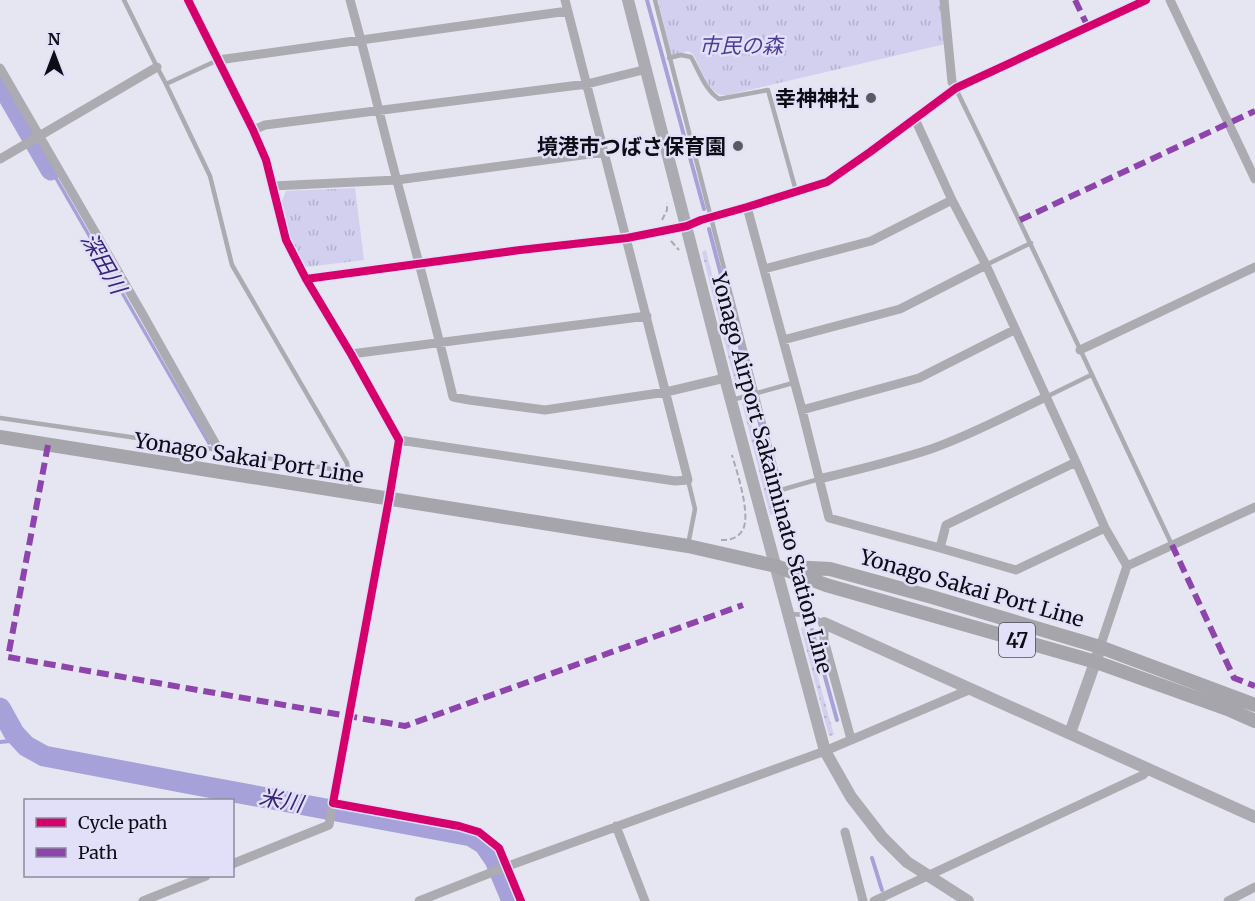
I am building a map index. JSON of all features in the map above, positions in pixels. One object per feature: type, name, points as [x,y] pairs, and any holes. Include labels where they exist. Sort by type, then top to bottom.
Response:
[{"type":"main road","name":"Yonago Airport Sakaiminato Station Line","points":[[628,0],[725,378],[825,751],[851,797],[882,837],[907,862],[968,901]]},
{"type":"main road","name":"Yonago Sakai Port Line","points":[[0,437],[688,546],[776,566],[826,585],[1096,662],[1255,721]]},
{"type":"main road","name":"Yonago Sakai Port Line","points":[[776,566],[830,569],[932,597],[1100,647],[1255,705]]},
{"type":"main road","points":[[824,623],[1255,817]]},
{"type":"main road","points":[[1070,732],[1100,647]]},
{"type":"street","points":[[188,0],[266,160],[286,240],[399,440],[328,825],[234,863]]},
{"type":"street","points":[[350,0],[441,343],[453,397],[545,410],[666,392],[725,378]]},
{"type":"street","points":[[399,440],[675,481],[688,480],[565,0]]},
{"type":"street","points":[[944,0],[952,82],[956,88]]},
{"type":"street","points":[[306,279],[627,238],[687,226],[827,182],[956,88],[1146,0]]},
{"type":"street","points":[[1170,0],[1255,179]]},
{"type":"street","points":[[218,60],[568,11]]},
{"type":"street","points":[[0,159],[157,67]]},
{"type":"street","points":[[0,68],[219,450]]},
{"type":"street","points":[[253,130],[265,124],[587,84],[647,69]]},
{"type":"street","points":[[915,119],[952,200],[986,266],[1105,528],[1127,567]]},
{"type":"street","points":[[273,186],[397,180],[605,153]]},
{"type":"street","points":[[764,269],[871,241],[952,200]]},
{"type":"street","points":[[747,207],[829,518],[1016,570],[1105,528]]},
{"type":"street","points":[[783,340],[900,309],[986,266]]},
{"type":"street","points":[[1080,350],[1255,267]]},
{"type":"street","points":[[351,354],[647,316]]},
{"type":"street","points":[[802,410],[918,378],[1014,330]]},
{"type":"street","points":[[819,479],[933,448],[1046,397]]},
{"type":"street","points":[[940,548],[946,525],[1076,462]]},
{"type":"street","points":[[1100,647],[1127,567],[1255,507]]},
{"type":"street","points":[[824,623],[824,640],[851,739]]},
{"type":"street","points":[[418,901],[507,866],[825,751],[971,689]]},
{"type":"street","points":[[874,901],[890,898],[928,876],[1143,775],[1148,769]]},
{"type":"street","points":[[333,803],[459,826],[479,832],[500,848],[521,901]]},
{"type":"street","points":[[616,826],[645,901]]},
{"type":"street","points":[[845,832],[863,901]]},
{"type":"street","points":[[143,901],[203,877]]},
{"type":"street","points":[[1228,901],[1255,887]]},
{"type":"lane","points":[[124,0],[210,176],[232,265],[347,463],[351,492]]},
{"type":"lane","points":[[655,0],[781,490],[819,479]]},
{"type":"lane","points":[[669,58],[685,55],[691,57],[706,86],[719,99],[768,90],[796,192]]},
{"type":"lane","points":[[166,84],[218,60]]},
{"type":"lane","points":[[956,88],[1172,545]]},
{"type":"lane","points":[[986,266],[1031,243]]},
{"type":"lane","points":[[1046,397],[1091,375]]},
{"type":"lane","points":[[732,399],[794,383]]},
{"type":"lane","points":[[0,418],[219,450],[349,472]]},
{"type":"lane","points":[[688,480],[695,509],[688,546]]},
{"type":"lane","points":[[789,614],[808,615],[824,623]]},
{"type":"path","points":[[658,224],[664,219],[667,203]]},
{"type":"path","points":[[668,239],[679,249]]},
{"type":"path","points":[[717,540],[735,538],[746,523],[745,504],[730,446]]},
{"type":"green space","name":"市民の森","points":[[658,0],[940,0],[945,44],[722,95],[710,86],[693,54],[688,51],[673,56],[671,54]]},
{"type":"green space","points":[[355,188],[364,260],[306,267],[290,239],[282,200],[286,191]]},
{"type":"green space","points":[[706,250],[741,391],[736,387],[702,252]]},
{"type":"green space","points":[[746,402],[774,514],[770,515],[742,403]]},
{"type":"green space","points":[[804,627],[834,735],[829,736],[801,628]]},
{"type":"water","points":[[39,145],[211,444],[208,445],[36,147]]},
{"type":"waterway","points":[[647,0],[704,209]]},
{"type":"waterway","name":"深田川","points":[[0,82],[51,170]]},
{"type":"waterway","points":[[709,229],[788,530]]},
{"type":"waterway","points":[[812,630],[837,720]]},
{"type":"waterway","name":"米川","points":[[0,708],[14,733],[26,746],[44,756],[471,836],[484,844],[495,860],[512,901]]},
{"type":"waterway","points":[[0,742],[20,740]]},
{"type":"waterway","points":[[872,858],[882,890]]},
{"type":"marked path","points":[[1075,0],[1088,27]]},
{"type":"marked path","points":[[1020,220],[1255,111]]},
{"type":"marked path","points":[[48,445],[8,657],[405,726],[743,605]]},
{"type":"marked path","points":[[1172,545],[1234,678],[1255,686]]},
{"type":"cycle path","points":[[188,0],[266,160],[286,240],[399,440],[333,803],[459,826],[479,832],[499,848],[521,901]]},
{"type":"cycle path","points":[[306,279],[627,238],[687,226],[827,182],[956,88],[1146,0]]},
{"type":"place","name":"幸神神社","points":[[871,98]]},
{"type":"place","name":"境港市つばさ保育園","points":[[738,146]]}]
